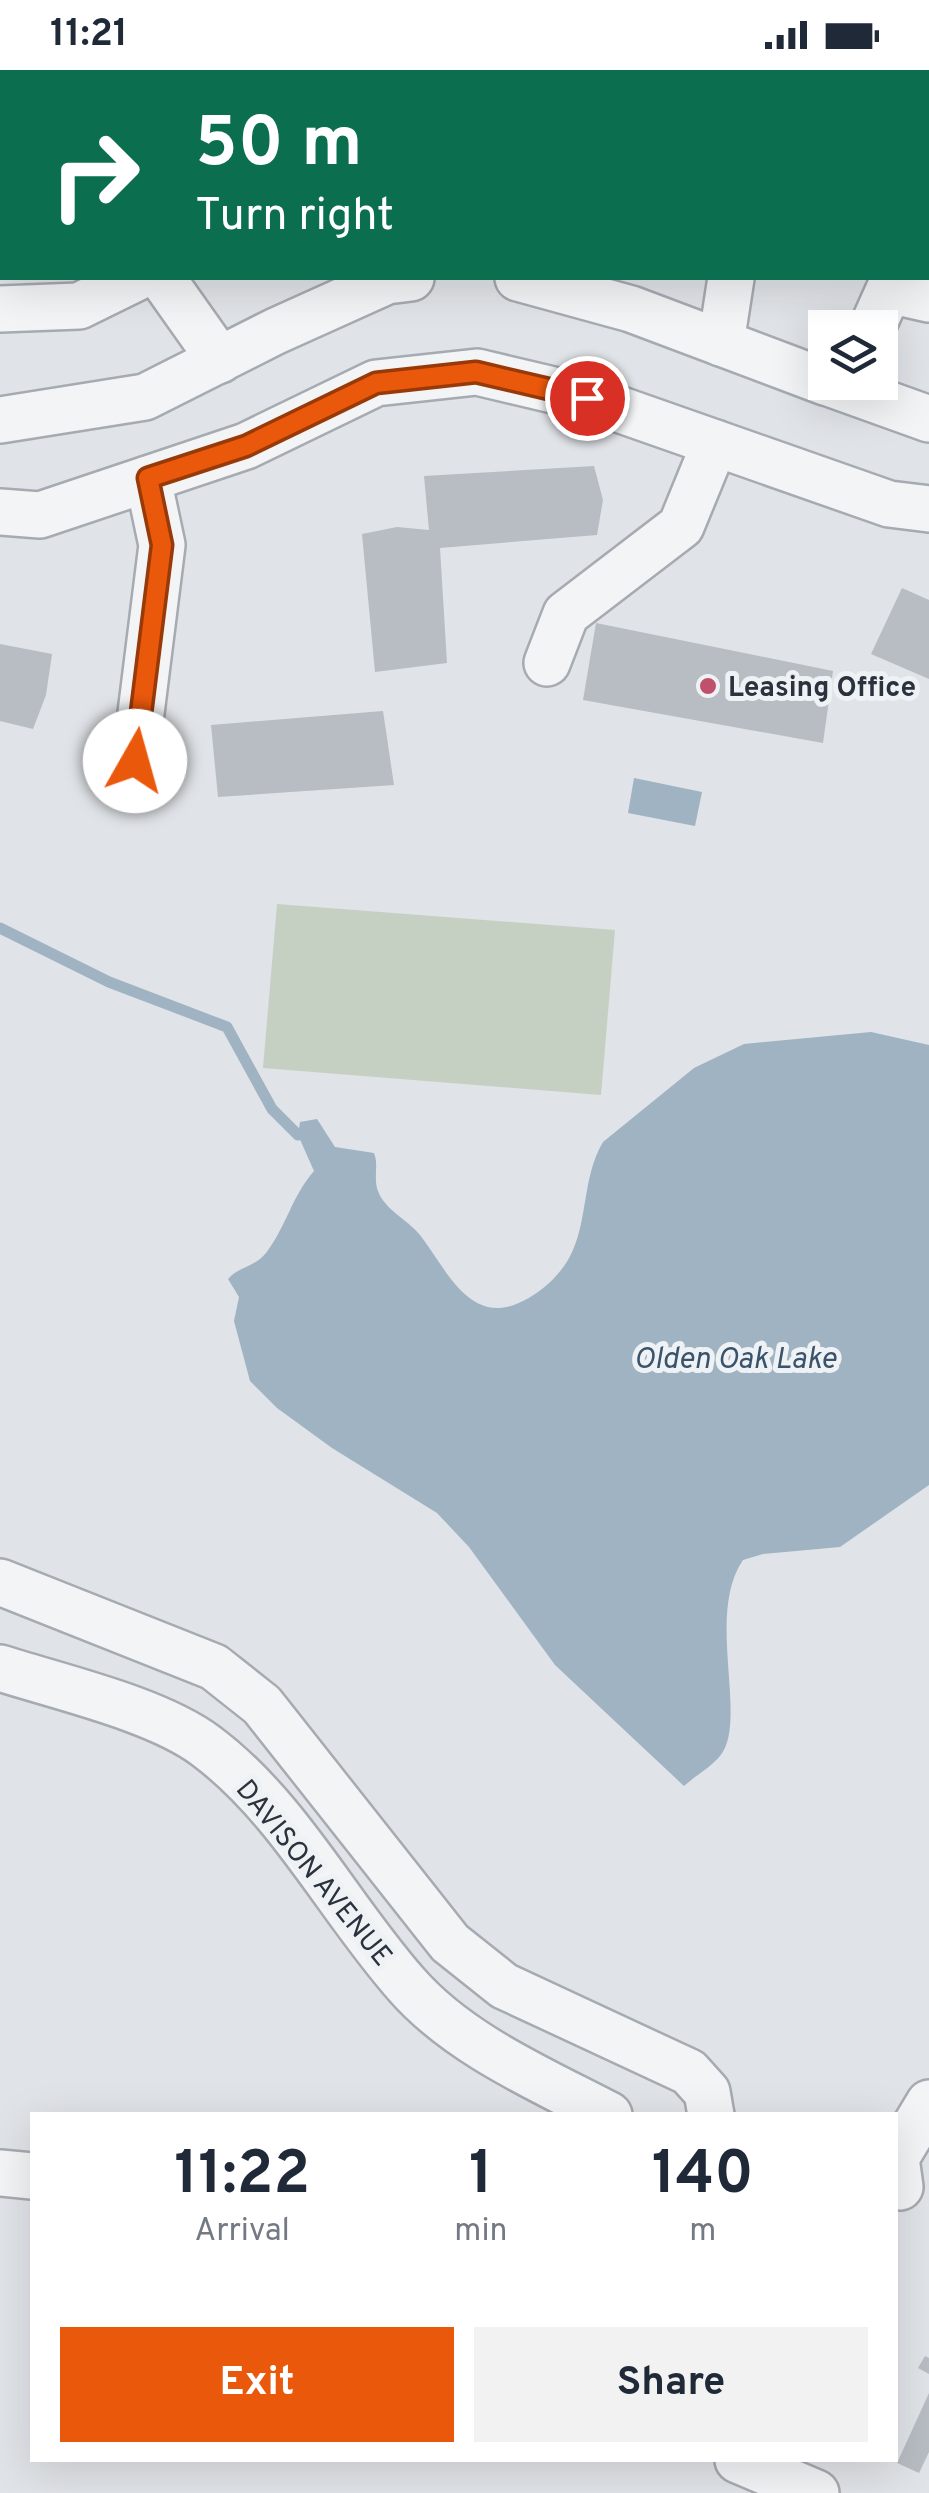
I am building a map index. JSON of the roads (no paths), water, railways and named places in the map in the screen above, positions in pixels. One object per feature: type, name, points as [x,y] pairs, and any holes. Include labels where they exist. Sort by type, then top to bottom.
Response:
[{"type":"street","points":[[0,310],[78,306],[132,280]]},
{"type":"street","points":[[163,280],[220,360]]},
{"type":"street","points":[[0,420],[146,397],[395,280]]},
{"type":"street","points":[[525,280],[631,309],[808,374]]},
{"type":"street","points":[[721,343],[731,280]]},
{"type":"street","points":[[880,310],[888,290],[929,300]]},
{"type":"street","points":[[0,512],[40,514],[246,446],[376,383],[476,372],[587,398],[889,504],[929,509]]},
{"type":"street","points":[[879,400],[929,419]]},
{"type":"street","points":[[547,663],[566,614],[682,526],[715,443]]},
{"type":"street","points":[[135,761],[162,545],[148,478]]},
{"type":"street","points":[[0,1582],[214,1667],[262,1705],[450,1942],[504,1986],[690,2072],[706,2092],[710,2112]]},
{"type":"street","name":"DAVISON AVENUE","points":[[0,1668],[138,1713],[204,1744],[256,1792],[406,1984],[448,2024],[605,2112]]},
{"type":"street","points":[[898,2155],[929,2102]]},
{"type":"street","points":[[0,2173],[30,2176]]},
{"type":"street","points":[[743,2462],[816,2493]]},
{"type":"water","points":[[634,778],[702,792],[695,826],[628,813]]},
{"type":"water","name":"Olden Oak Lake","points":[[871,1032],[929,1045],[929,1485],[840,1547],[763,1554],[743,1560],[732,1583],[727,1609],[728,1740],[720,1756],[684,1786],[555,1665],[469,1547],[437,1513],[332,1448],[277,1408],[250,1381],[234,1321],[239,1297],[228,1279],[266,1253],[314,1171],[298,1135],[300,1122],[317,1119],[335,1147],[374,1153],[381,1197],[420,1235],[462,1291],[488,1307],[523,1301],[548,1284],[568,1260],[579,1232],[591,1171],[603,1142],[694,1068],[744,1044]]},
{"type":"waterway","points":[[0,928],[109,982],[227,1027],[272,1109],[298,1135]]},
{"type":"place","name":"Leasing Office","points":[[708,686]]}]
